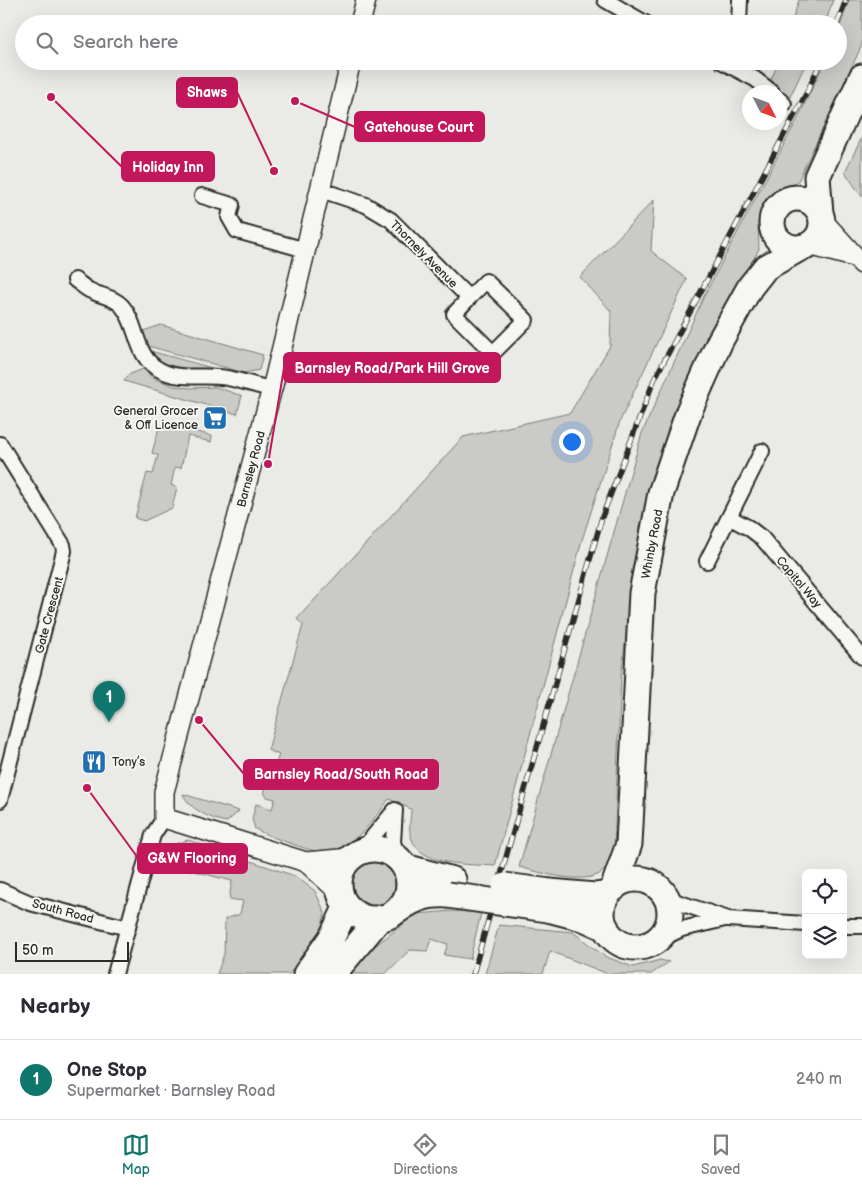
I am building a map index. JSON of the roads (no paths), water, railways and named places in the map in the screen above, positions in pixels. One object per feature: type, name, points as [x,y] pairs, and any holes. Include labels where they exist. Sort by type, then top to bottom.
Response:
[{"type":"highway","name":"Whinby Road","points":[[611,891],[629,844],[642,593],[661,493],[689,411],[720,341],[750,288],[765,268],[806,246],[819,234],[821,217],[818,177],[862,77]]},
{"type":"highway","name":"Whinby Road","points":[[765,268],[774,214],[783,203],[818,177]]},
{"type":"highway","points":[[783,203],[789,199],[804,199],[816,207],[821,217]]},
{"type":"highway","points":[[773,228],[775,235],[787,246],[806,246]]},
{"type":"highway","points":[[629,844],[648,880]]},
{"type":"highway","points":[[306,974],[335,932],[344,900],[341,875],[356,855],[380,849],[451,888],[549,900],[595,896],[611,891],[627,880],[648,880],[658,886],[668,899],[669,923],[661,936],[652,943],[641,946],[622,944],[614,938],[606,928],[603,918],[603,906],[611,891]]},
{"type":"highway","points":[[333,974],[389,914],[405,900],[409,889],[409,878],[401,862]]},
{"type":"highway","points":[[344,900],[362,916],[389,914],[419,897],[451,888]]},
{"type":"highway","points":[[549,900],[606,928]]},
{"type":"main road","points":[[362,15],[366,0]]},
{"type":"main road","name":"Barnsley Road","points":[[164,818],[164,792],[272,389],[349,70]]},
{"type":"main road","points":[[821,217],[858,260]]},
{"type":"main road","points":[[806,246],[858,260]]},
{"type":"main road","points":[[164,818],[306,862],[356,855]]},
{"type":"main road","points":[[306,862],[344,900]]},
{"type":"street","points":[[606,0],[632,15]]},
{"type":"street","points":[[739,15],[740,0]]},
{"type":"street","points":[[740,70],[763,85]]},
{"type":"street","name":"Thornely Avenue","points":[[321,190],[366,205],[391,220],[469,298]]},
{"type":"street","points":[[202,196],[232,205],[229,217],[236,230],[306,250]]},
{"type":"street","points":[[76,280],[91,291],[122,305],[147,360],[160,370],[177,376],[221,377],[272,389]]},
{"type":"street","name":"Thornely Avenue","points":[[486,281],[526,320],[493,353],[454,314],[469,298],[486,281]]},
{"type":"street","name":"Gate Crescent","points":[[0,444],[63,545],[64,551],[0,800]]},
{"type":"street","points":[[707,561],[762,451]]},
{"type":"street","name":"Capitol Way","points":[[729,517],[750,528],[762,538],[862,657]]},
{"type":"street","points":[[356,855],[395,810],[393,842],[401,862]]},
{"type":"street","name":"Barnsley Road","points":[[115,974],[153,835],[164,818]]},
{"type":"street","name":"South Road","points":[[0,890],[30,903],[128,928]]},
{"type":"street","points":[[668,899],[728,919],[802,924]]},
{"type":"street","points":[[652,943],[682,929],[728,919]]},
{"type":"street","points":[[847,926],[862,926]]},
{"type":"railway","points":[[840,15],[846,0]]},
{"type":"railway","points":[[473,974],[602,517],[654,380],[817,70]]},
{"type":"place","name":"Holiday Inn","points":[[51,97]]},
{"type":"place","name":"Gatehouse Court","points":[[295,101]]},
{"type":"place","name":"Shaws","points":[[274,171]]},
{"type":"place","name":"General Grocer & Off Licence","points":[[215,418]]},
{"type":"place","name":"Barnsley Road/Park Hill Grove","points":[[268,464]]},
{"type":"place","name":"Barnsley Road/South Road","points":[[199,720]]},
{"type":"place","name":"One Stop","points":[[109,722]]},
{"type":"place","name":"Tony’s","points":[[94,762]]},
{"type":"place","name":"G&W Flooring","points":[[87,788]]}]
